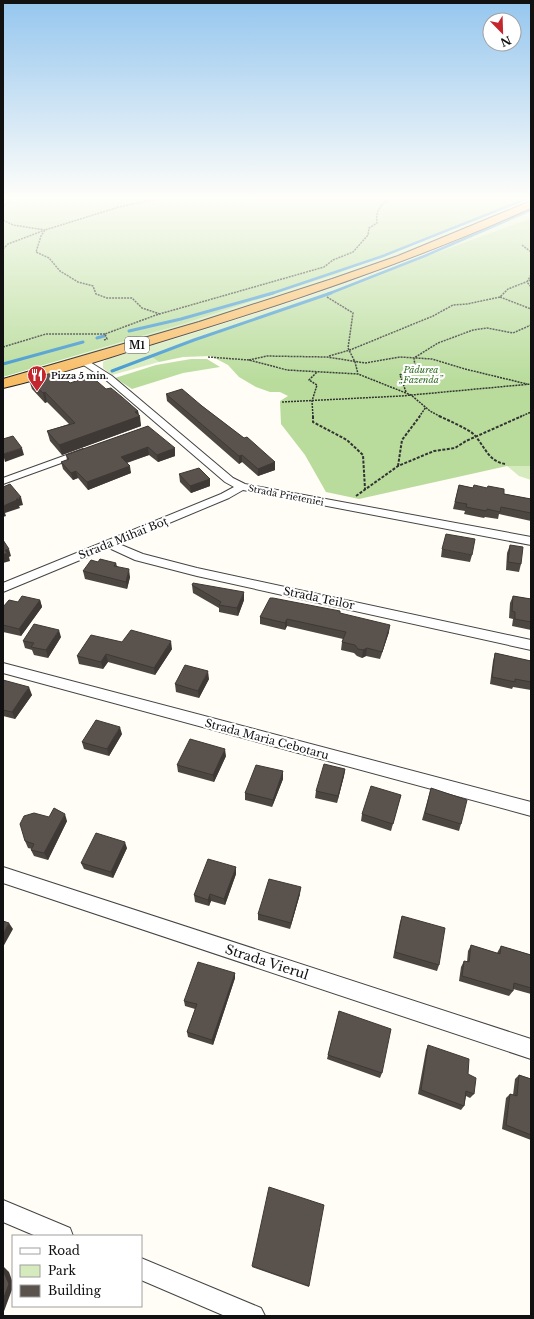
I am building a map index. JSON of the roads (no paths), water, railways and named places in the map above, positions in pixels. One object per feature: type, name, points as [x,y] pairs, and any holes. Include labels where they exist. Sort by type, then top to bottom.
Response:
[{"type":"highway","name":"M1","points":[[3,384],[185,331],[329,284],[397,259]]},
{"type":"street","name":"Strada Prieteniei","points":[[82,360],[109,378],[229,480],[242,487],[531,541]]},
{"type":"street","points":[[149,428],[163,423]]},
{"type":"street","points":[[3,481],[90,449]]},
{"type":"street","name":"Strada Mihai Boț","points":[[3,588],[225,496],[242,487]]},
{"type":"street","name":"Strada Teilor","points":[[109,544],[140,557],[197,572],[531,645]]},
{"type":"street","name":"Strada Maria Cebotaru","points":[[3,668],[531,809]]},
{"type":"street","name":"Strada Vierul","points":[[3,875],[531,1050]]},
{"type":"street","points":[[3,1212],[60,1235]]},
{"type":"street","points":[[142,1269],[253,1316]]},
{"type":"waterway","points":[[273,293],[375,259]]},
{"type":"waterway","points":[[328,294],[418,259]]},
{"type":"waterway","points":[[129,331],[181,319],[273,293]]},
{"type":"waterway","points":[[112,371],[194,340],[331,293]]},
{"type":"waterway","points":[[97,338],[104,336]]},
{"type":"waterway","points":[[3,364],[83,342]]},
{"type":"place","name":"Pizza 5 min.","points":[[37,392]]},
{"type":"park label","name":"Pădurea „Fazenda”","points":[[421,374]]}]
